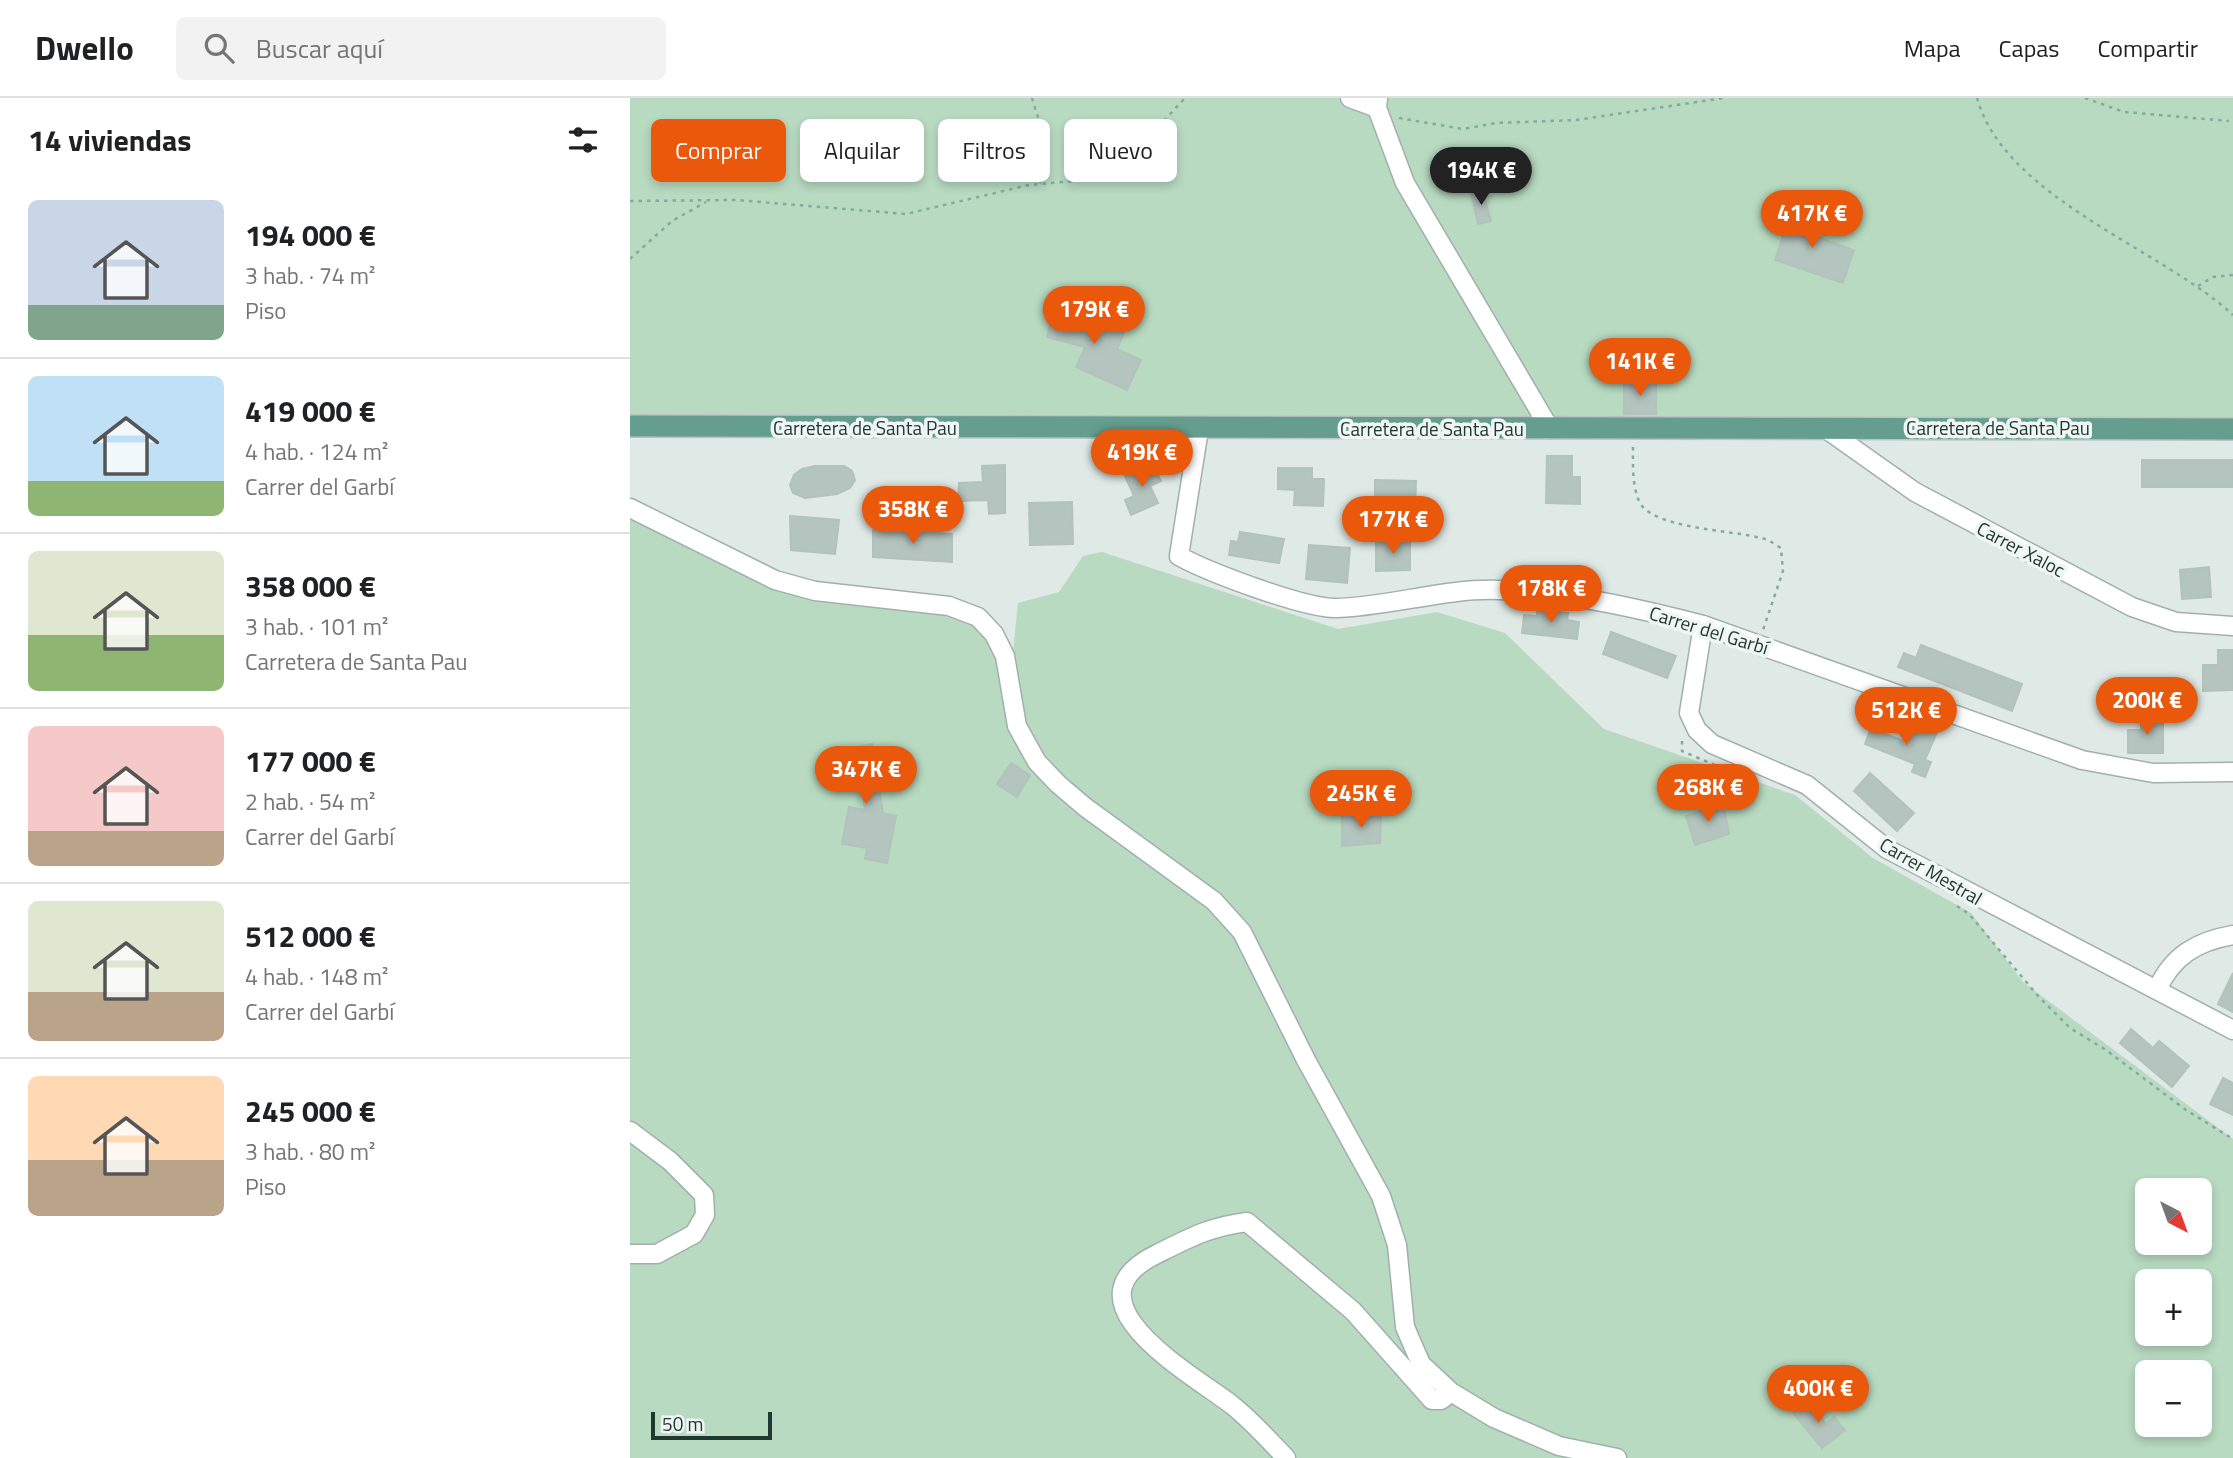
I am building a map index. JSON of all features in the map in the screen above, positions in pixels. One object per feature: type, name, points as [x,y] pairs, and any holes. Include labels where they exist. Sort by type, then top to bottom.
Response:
[{"type":"main road","name":"Carretera de Santa Pau","points":[[630,426],[2233,429]]},
{"type":"street","points":[[1350,98],[1377,103],[1405,183],[1550,429]]},
{"type":"street","name":"Carrer del Garbí","points":[[1199,429],[1179,556],[1200,568],[1324,607],[1374,604],[1449,591],[1500,590],[1568,597],[1657,613],[1758,644],[2082,760],[2153,773],[2233,772]]},
{"type":"street","name":"Carrer Xaloc","points":[[1826,429],[1915,492],[2132,607],[2176,622],[2233,626]]},
{"type":"street","points":[[630,508],[775,580],[815,591],[949,606],[978,617],[1005,656],[1017,726],[1037,762],[1058,785],[1085,807],[1214,901],[1242,932],[1306,1060],[1381,1196],[1397,1245],[1405,1327],[1421,1364],[1451,1392],[1494,1418],[1559,1446],[1616,1458]]},
{"type":"street","points":[[1691,718],[1689,702],[1703,625]]},
{"type":"street","name":"Carrer Mestral","points":[[1691,718],[1697,730],[1712,744],[1807,785],[1887,849],[2233,1030]]},
{"type":"street","points":[[2157,990],[2171,965],[2186,951],[2214,939],[2233,936]]},
{"type":"street","points":[[630,1131],[670,1161],[704,1195],[705,1215],[694,1234],[657,1254],[630,1254]]},
{"type":"street","points":[[1286,1458],[1239,1410],[1146,1341],[1126,1317],[1121,1297],[1127,1274],[1146,1259],[1214,1226],[1247,1222],[1353,1311],[1432,1400],[1441,1400],[1451,1392]]},
{"type":"path","points":[[1032,98],[1046,136],[1048,154],[1047,171],[1039,184]]},
{"type":"path","points":[[630,201],[709,200],[906,214],[1039,184],[1096,179],[1123,165],[1185,98]]},
{"type":"path","points":[[1377,103],[1395,117],[1463,130],[1496,123],[1576,120],[1724,98]]},
{"type":"path","points":[[1977,98],[1981,111],[1998,139],[2028,172],[2074,209],[2197,286],[2233,315]]},
{"type":"path","points":[[2085,98],[2124,111],[2229,121]]},
{"type":"path","points":[[630,259],[672,221],[709,200]]},
{"type":"path","points":[[2197,286],[2213,277],[2233,275]]},
{"type":"path","points":[[1632,429],[1634,484],[1639,503],[1649,514],[1667,521],[1765,538],[1781,548],[1783,572],[1758,644]]},
{"type":"path","points":[[1691,718],[1683,735],[1682,751],[1750,779]]},
{"type":"path","points":[[1951,902],[1969,914],[2032,989],[2070,1028],[2106,1050],[2171,1100],[2233,1139]]},
{"type":"green space","points":[[630,98],[2233,98],[2233,418],[630,414]]},
{"type":"green space","points":[[630,499],[788,576],[967,604],[1012,662],[1018,603],[1059,592],[1083,556],[1102,552],[1338,629],[1437,612],[1505,633],[1604,729],[1795,795],[1873,858],[1971,913],[2023,982],[2233,1139],[2233,1458],[630,1458]]},
{"type":"building","points":[[1482,189],[1491,221],[1478,224],[1471,193]]},
{"type":"building","points":[[1792,209],[1816,217],[1811,235],[1854,250],[1843,283],[1775,260]]},
{"type":"building","points":[[1055,304],[1081,311],[1080,313],[1124,333],[1117,349],[1141,360],[1127,390],[1076,367],[1085,347],[1047,337]]},
{"type":"building","points":[[1656,381],[1656,414],[1624,414],[1624,382]]},
{"type":"building","points":[[1547,456],[1572,456],[1572,477],[1580,477],[1580,504],[1546,503]]},
{"type":"building","points":[[2142,460],[2233,460],[2233,487],[2142,487]]},
{"type":"building","points":[[1152,463],[1161,481],[1150,486],[1158,503],[1131,515],[1125,500],[1134,496],[1125,476]]},
{"type":"building","points":[[1005,465],[1005,513],[989,514],[988,500],[958,501],[959,483],[983,482],[982,466]]},
{"type":"building","points":[[844,466],[852,471],[855,480],[850,488],[837,494],[805,498],[793,493],[790,485],[794,475],[802,469]]},
{"type":"building","points":[[1278,468],[1312,468],[1312,479],[1324,479],[1323,506],[1294,505],[1295,490],[1278,489]]},
{"type":"building","points":[[1375,480],[1416,481],[1415,510],[1375,509]]},
{"type":"building","points":[[1072,502],[1073,544],[1030,545],[1029,503]]},
{"type":"building","points":[[790,516],[839,520],[835,554],[791,550]]},
{"type":"building","points":[[873,530],[952,534],[952,562],[873,557]]},
{"type":"building","points":[[1240,532],[1284,539],[1279,563],[1229,555],[1231,541],[1238,542]]},
{"type":"building","points":[[1376,542],[1410,542],[1410,570],[1376,571]]},
{"type":"building","points":[[1309,545],[1350,548],[1347,583],[1306,579]]},
{"type":"building","points":[[2209,567],[2211,597],[2182,599],[2180,570]]},
{"type":"building","points":[[1537,610],[1568,613],[1567,620],[1579,622],[1577,639],[1522,633],[1524,615],[1537,616]]},
{"type":"building","points":[[1611,632],[1676,656],[1667,678],[1603,654]]},
{"type":"building","points":[[1921,645],[2022,684],[2012,711],[1898,667],[1904,653],[1916,658]]},
{"type":"building","points":[[2218,650],[2233,650],[2233,690],[2203,691],[2203,665],[2218,665]]},
{"type":"building","points":[[2141,718],[2163,718],[2163,753],[2128,753],[2128,730],[2141,730]]},
{"type":"building","points":[[1916,724],[1937,732],[1925,760],[1931,762],[1925,777],[1912,772],[1915,764],[1865,744],[1871,728],[1908,743]]},
{"type":"building","points":[[872,744],[883,813],[896,816],[887,863],[865,859],[867,848],[842,844],[849,807],[865,810],[859,765],[833,771],[829,753]]},
{"type":"building","points":[[1011,763],[1030,775],[1017,797],[997,784]]},
{"type":"building","points":[[1870,773],[1914,813],[1897,831],[1854,791]]},
{"type":"building","points":[[1723,803],[1729,834],[1695,845],[1686,816]]},
{"type":"building","points":[[1342,815],[1381,817],[1380,843],[1342,846]]},
{"type":"building","points":[[2233,973],[2233,1012],[2218,1004]]},
{"type":"building","points":[[2131,1029],[2153,1048],[2159,1041],[2189,1066],[2172,1087],[2120,1043]]},
{"type":"building","points":[[2223,1078],[2233,1083],[2233,1115],[2210,1104]]},
{"type":"building","points":[[1808,1402],[1826,1424],[1834,1417],[1845,1430],[1822,1448],[1793,1413]]}]
